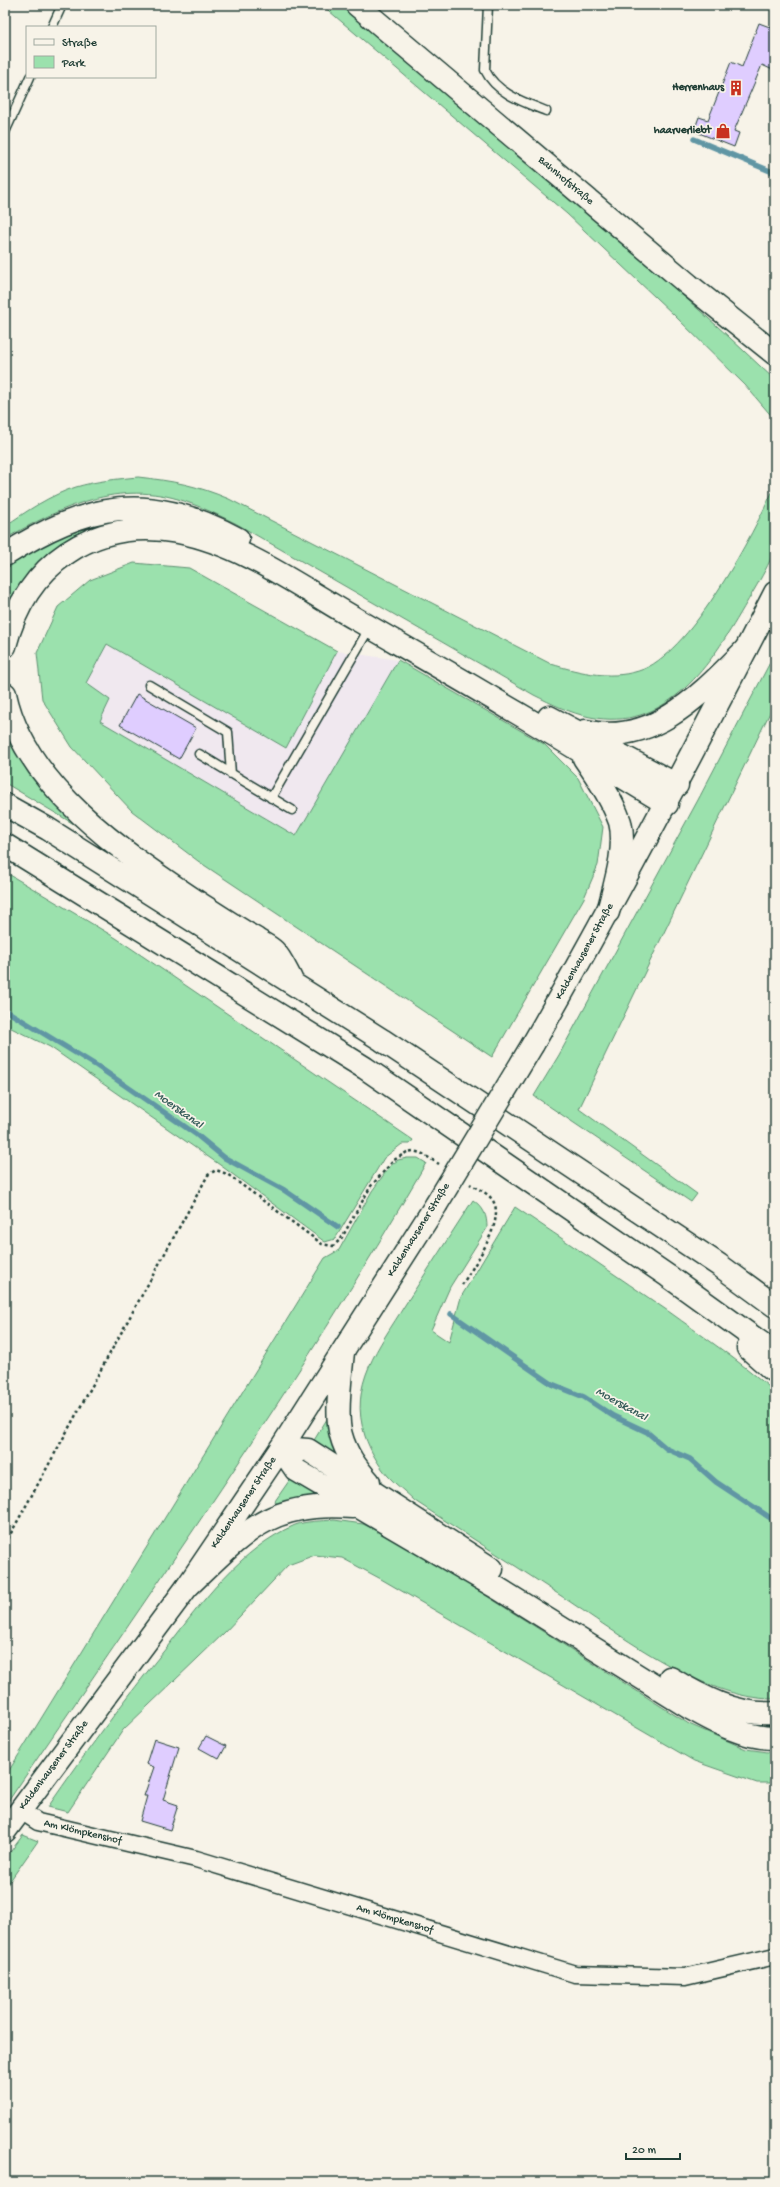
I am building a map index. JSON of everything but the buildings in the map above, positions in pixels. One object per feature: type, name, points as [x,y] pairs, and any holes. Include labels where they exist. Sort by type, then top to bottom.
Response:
[{"type":"main road","name":"Bahnhofstraße","points":[[357,5],[646,250],[775,354]]},
{"type":"main road","points":[[5,555],[45,531],[72,519],[102,510],[128,507],[156,509],[181,515],[228,533],[566,726],[677,785]]},
{"type":"main road","points":[[5,646],[10,624],[19,604],[42,572],[60,557],[97,537],[136,529],[178,532],[233,551],[274,572],[507,706],[667,804]]},
{"type":"main road","name":"Kaldenhausener Straße","points":[[5,1831],[187,1586],[281,1448],[436,1205],[533,1044],[608,912],[677,785],[775,593]]},
{"type":"main road","points":[[566,726],[593,732],[618,734],[646,728],[666,719],[687,705],[746,649]]},
{"type":"main road","points":[[5,694],[13,724],[22,742],[46,777],[68,801],[152,871],[274,951],[294,983]]},
{"type":"main road","points":[[580,752],[598,778],[612,803],[620,823],[622,844],[608,912]]},
{"type":"main road","points":[[5,805],[48,829],[294,983],[719,1265],[775,1306]]},
{"type":"main road","points":[[5,844],[365,1068],[668,1276],[775,1353]]},
{"type":"main road","points":[[668,1276],[775,1372]]},
{"type":"main road","points":[[343,1352],[339,1401],[340,1434],[352,1463],[386,1501]]},
{"type":"main road","points":[[281,1448],[308,1450],[503,1576],[695,1694],[719,1704],[745,1710],[775,1713]]},
{"type":"main road","points":[[281,1448],[296,1470],[499,1589],[707,1718],[742,1733],[775,1738]]},
{"type":"main road","points":[[187,1586],[239,1538],[264,1520],[304,1507],[325,1504],[358,1507]]},
{"type":"street","name":"Am Klömpkenshof","points":[[21,1811],[38,1822],[196,1859],[575,1974],[685,1977],[775,1956]]},
{"type":"lane","points":[[52,26],[62,5]]},
{"type":"lane","points":[[488,5],[485,70],[489,78],[515,99],[546,111]]},
{"type":"lane","points":[[5,132],[30,78]]},
{"type":"lane","points":[[271,798],[370,627]]},
{"type":"lane","points":[[149,686],[228,732],[231,774]]},
{"type":"lane","points":[[199,754],[292,810]]},
{"type":"path","points":[[5,1544],[208,1175],[216,1170],[227,1174],[322,1244],[333,1246],[341,1239],[371,1186],[386,1168],[401,1155],[413,1151],[421,1153],[446,1168]]},
{"type":"path","points":[[462,1284],[492,1231],[496,1208],[490,1198],[465,1181]]},
{"type":"shaded area","points":[[106,644],[286,748],[337,651],[398,660],[296,836],[100,721],[86,683]]},
{"type":"green space","points":[[322,5],[340,5],[615,236],[723,331],[775,380],[775,420],[745,385],[673,314],[567,214]]},
{"type":"green space","points":[[138,477],[184,484],[206,490],[229,499],[551,664],[586,673],[621,675],[633,673],[644,669],[663,657],[682,638],[701,615],[720,588],[752,533],[775,486],[776,540],[773,553],[754,590],[727,635],[698,675],[680,692],[661,706],[640,715],[616,719],[590,717],[568,711],[534,695],[235,523],[204,508],[184,501],[160,495],[137,493],[114,495],[69,507],[47,516],[5,539],[5,526],[30,509],[57,494],[91,483]]},
{"type":"green space","points":[[149,514],[98,530],[5,622],[5,563],[61,530]]},
{"type":"green space","points":[[134,563],[189,568],[337,651],[286,748],[107,644],[86,683],[110,700],[100,721],[296,836],[398,660],[544,744],[578,778],[603,827],[598,865],[584,898],[492,1057],[198,861],[132,811],[72,747],[42,699],[37,653],[58,607],[90,580]]},
{"type":"green space","points":[[775,653],[775,702],[579,1109],[697,1194],[691,1202],[534,1096],[559,1055],[698,800]]},
{"type":"green space","points":[[5,717],[94,836],[5,783]]},
{"type":"green space","points":[[5,872],[116,938],[413,1140],[410,1144],[402,1144],[384,1158],[335,1239],[325,1242],[220,1165],[50,1047],[5,1025]]},
{"type":"green space","points":[[418,1158],[426,1163],[377,1246],[275,1408],[222,1488],[5,1806],[5,1777],[325,1258],[339,1250],[372,1191],[390,1166],[398,1160]]},
{"type":"green space","points":[[473,1200],[484,1212],[487,1228],[450,1287],[431,1330],[449,1342],[461,1297],[515,1207],[668,1311],[736,1360],[775,1392],[775,1699],[747,1696],[718,1688],[659,1660],[415,1501],[384,1472],[372,1452],[365,1436],[361,1417],[360,1400],[363,1383],[376,1351],[385,1336]]},
{"type":"green space","points":[[327,1419],[330,1420],[338,1453],[337,1458],[313,1442]]},
{"type":"green space","points":[[291,1478],[319,1493],[317,1495],[300,1498],[277,1505],[275,1501]]},
{"type":"green space","points":[[334,1520],[363,1524],[403,1543],[689,1724],[746,1749],[775,1753],[775,1783],[757,1783],[694,1761],[381,1579],[342,1558],[315,1555],[288,1565],[224,1633],[123,1730],[68,1812],[48,1807],[136,1686],[194,1612],[224,1578],[257,1547],[275,1535],[295,1525],[314,1521]]},
{"type":"green space","points":[[23,1835],[38,1841],[5,1888],[5,1859]]},
{"type":"waterway","points":[[694,139],[775,173]]},
{"type":"waterway","name":"Moerskanal","points":[[5,1010],[97,1066],[197,1135],[225,1158],[284,1190],[338,1227]]},
{"type":"waterway","name":"Moerskanal","points":[[451,1314],[552,1384],[584,1397],[613,1416],[647,1432],[667,1449],[690,1459],[716,1482],[775,1521]]},
{"type":"place","name":"Herrenhaus","points":[[736,88]]},
{"type":"place","name":"haarverliebt","points":[[723,131]]}]
